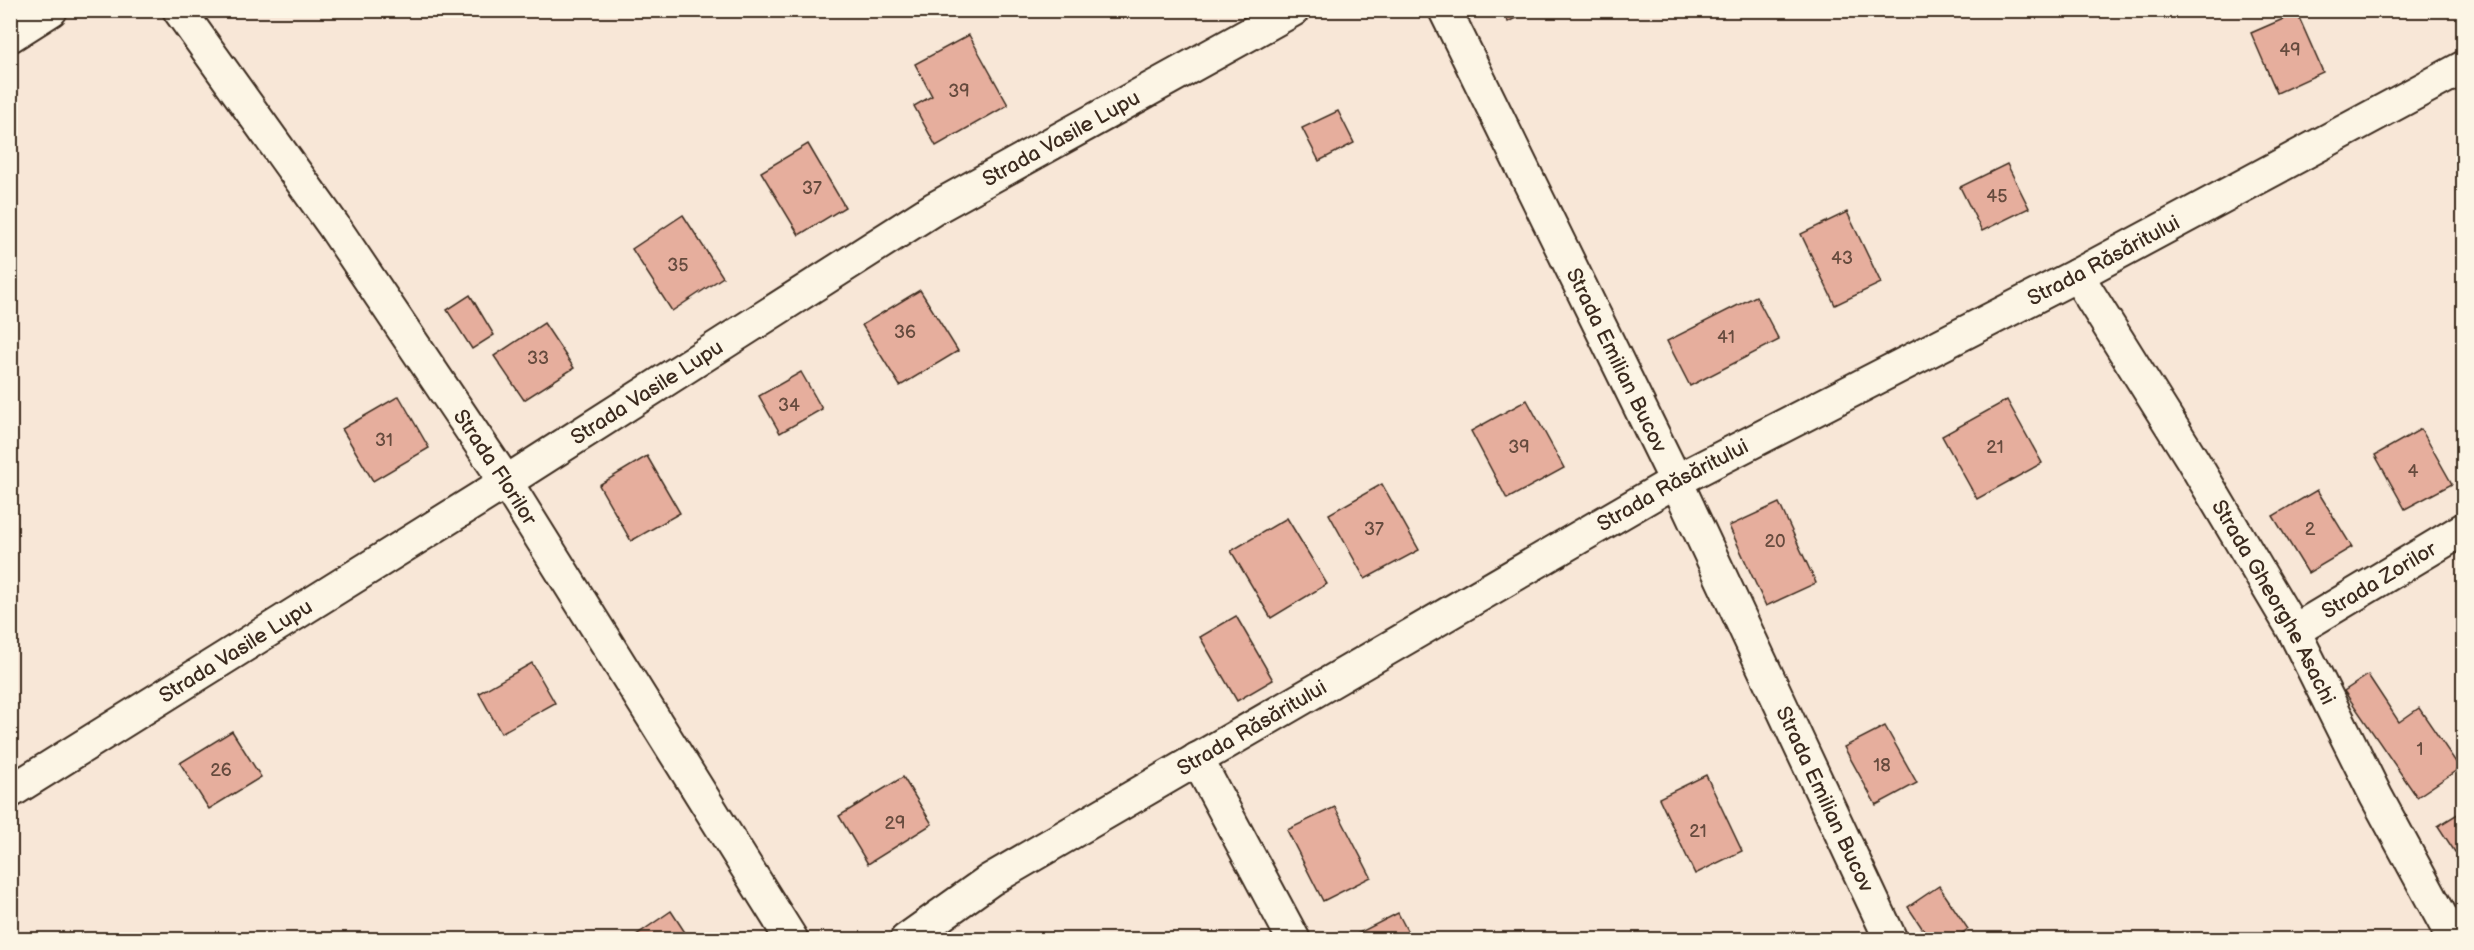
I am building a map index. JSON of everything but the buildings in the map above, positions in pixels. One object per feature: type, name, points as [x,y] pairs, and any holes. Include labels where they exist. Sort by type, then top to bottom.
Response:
[{"type":"street","points":[[10,36],[51,10]]},
{"type":"street","name":"Strada Florilor","points":[[179,10],[333,225],[506,482],[792,939]]},
{"type":"street","name":"Strada Vasile Lupu","points":[[10,792],[506,482],[934,208],[1293,10]]},
{"type":"street","name":"Strada Emilian Bucov","points":[[1445,10],[1676,481],[1891,939]]},
{"type":"street","name":"Strada Răsăritului","points":[[906,939],[990,880],[1676,481],[2077,275],[2463,67]]},
{"type":"street","name":"Strada Gheorghe Asachi","points":[[2077,275],[2192,459],[2294,631],[2376,796],[2456,939]]},
{"type":"street","name":"Strada Zorilor","points":[[2294,631],[2463,529]]},
{"type":"street","points":[[1197,759],[1294,939]]},
{"type":"street","points":[[2456,939],[2463,936]]}]
